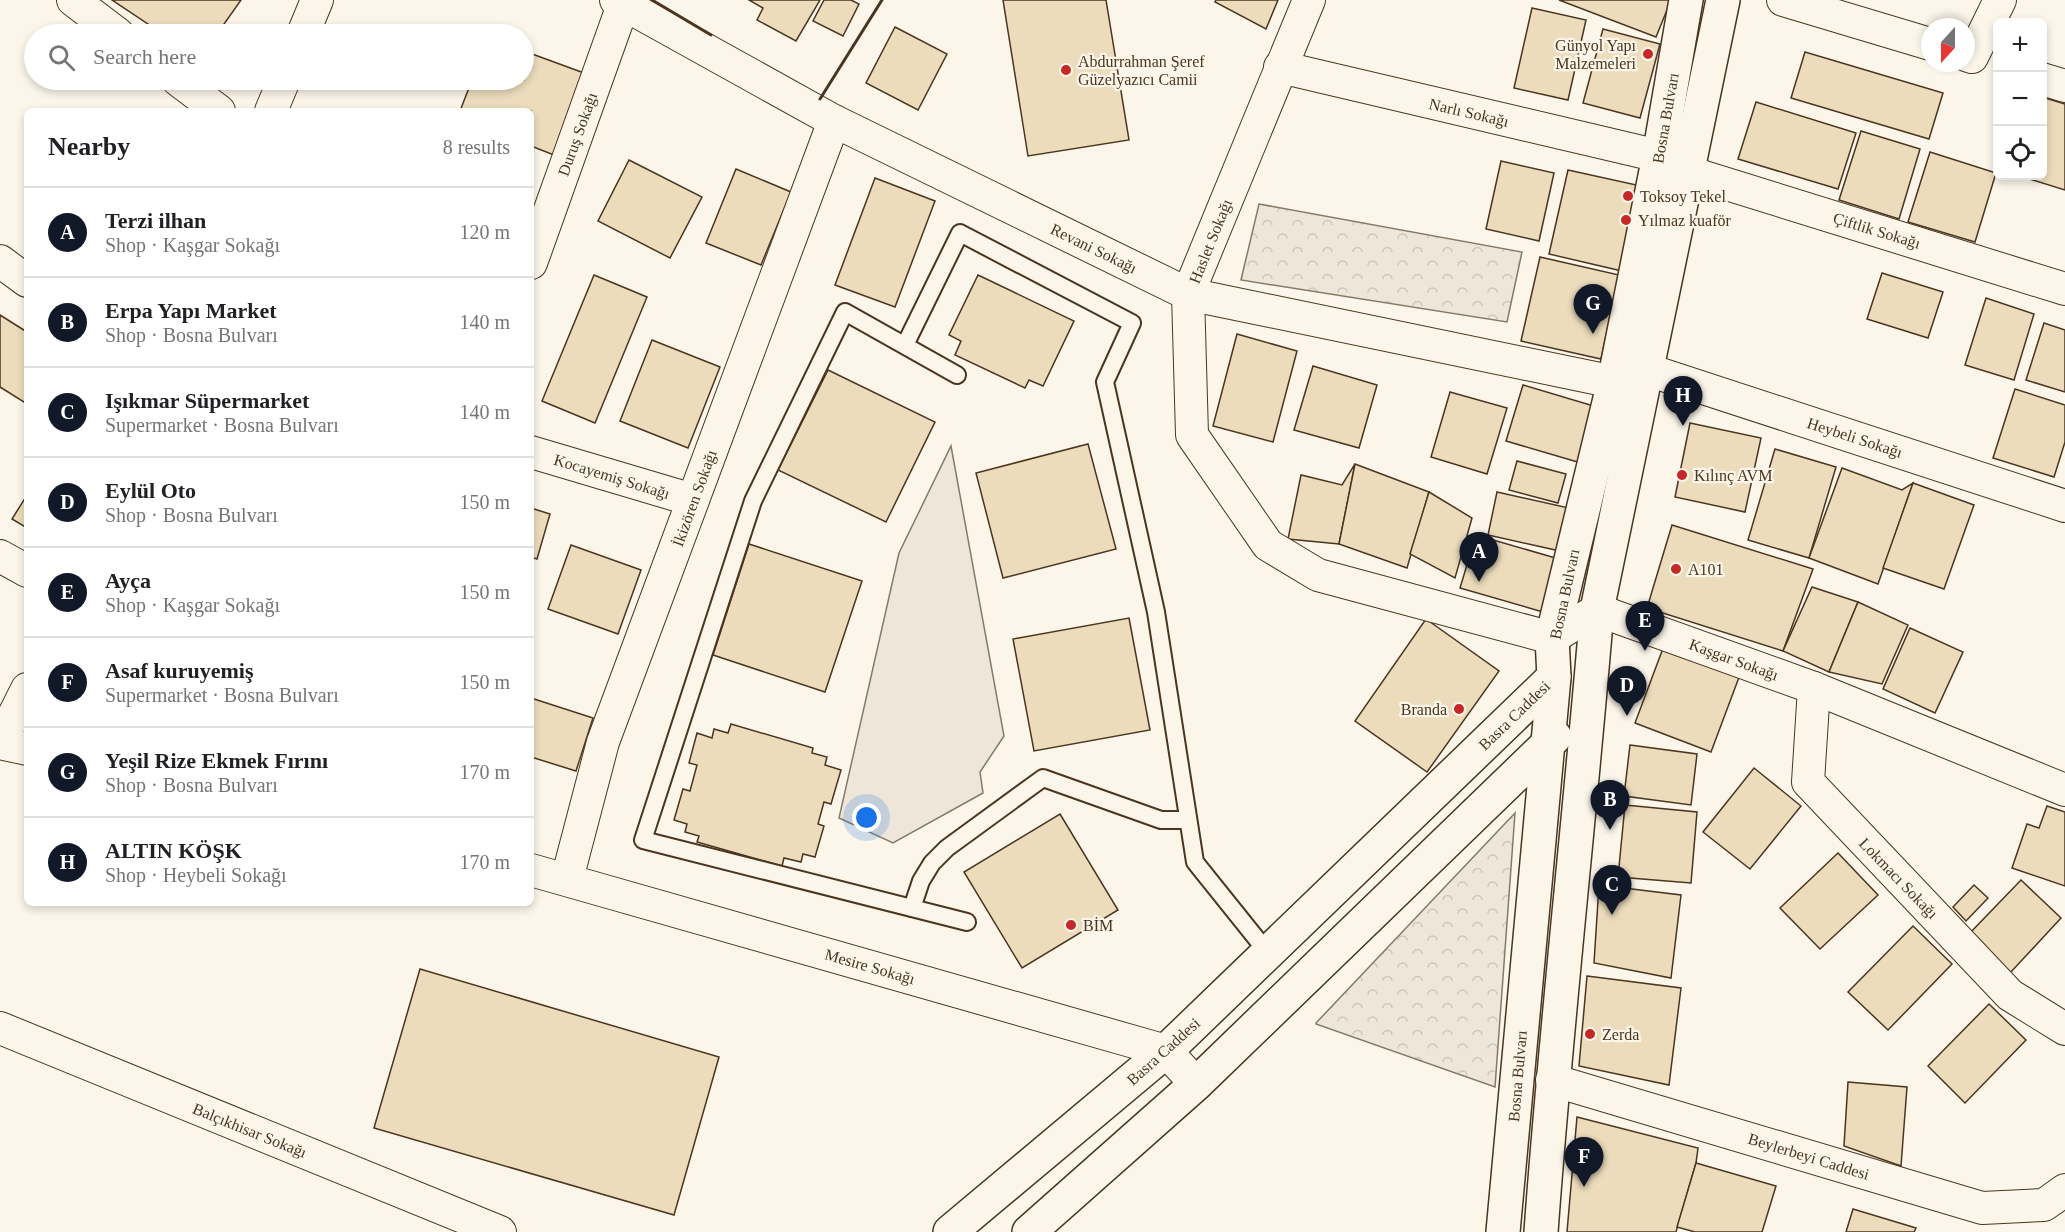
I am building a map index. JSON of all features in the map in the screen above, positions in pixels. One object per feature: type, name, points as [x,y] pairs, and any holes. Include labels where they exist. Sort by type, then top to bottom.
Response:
[{"type":"main road","name":"Bosna Bulvarı","points":[[1503,1232],[1554,676],[1552,638],[1614,382],[1659,156],[1686,0]]},
{"type":"main road","name":"Bosna Bulvarı","points":[[1541,1232],[1552,1080],[1597,610],[1723,0]]},
{"type":"main road","name":"Basra Caddesi","points":[[950,1232],[1166,1051],[1554,676],[1573,681],[1589,706]]},
{"type":"main road","points":[[1029,1232],[1196,1084],[1589,706]]},
{"type":"street","points":[[73,0],[105,24]]},
{"type":"street","points":[[307,24],[317,0]]},
{"type":"street","name":"Haslet Sokağı","points":[[1309,0],[1188,294],[1192,435],[1268,545],[1318,575],[1552,638]]},
{"type":"street","points":[[1783,0],[1921,41]]},
{"type":"street","points":[[1979,59],[2000,0]]},
{"type":"street","name":"Revani Sokağı","points":[[620,2],[834,121],[1188,294],[1614,382]]},
{"type":"street","name":"Duruş Sokağı","points":[[534,254],[620,2]]},
{"type":"street","name":"Narlı Sokağı","points":[[1280,67],[1659,156]]},
{"type":"street","points":[[2047,80],[2065,86]]},
{"type":"street","points":[[191,90],[215,108]]},
{"type":"street","points":[[272,108],[280,90]]},
{"type":"street","name":"İkizören Sokağı","points":[[567,879],[603,742],[834,121]]},
{"type":"street","name":"Çiftlik Sokağı","points":[[1688,172],[2065,289]]},
{"type":"street","points":[[0,261],[24,278]]},
{"type":"street","name":"Heybeli Sokağı","points":[[1645,369],[2065,506]]},
{"type":"street","name":"Kocayemiş Sokağı","points":[[534,453],[693,500]]},
{"type":"street","points":[[0,556],[24,569]]},
{"type":"street","points":[[1552,638],[1597,610]]},
{"type":"street","name":"Kaşgar Sokağı","points":[[1597,610],[1814,688],[2065,790]]},
{"type":"street","name":"Lokmacı Sokağı","points":[[1814,688],[1808,782],[2010,995],[2065,1029]]},
{"type":"street","points":[[24,695],[0,743],[24,748]]},
{"type":"street","name":"Mesire Sokağı","points":[[534,871],[1166,1051]]},
{"type":"street","name":"Balçıkhisar Sokağı","points":[[0,1029],[500,1232]]},
{"type":"street","points":[[1166,1051],[1196,1084]]},
{"type":"street","name":"Beylerbeyi Caddesi","points":[[1552,1080],[1982,1208],[2044,1205],[2065,1190]]},
{"type":"street","points":[[1982,1208],[2009,1232]]},
{"type":"lane","points":[[905,345],[960,233],[1132,323],[1105,382],[1156,612],[1195,862],[1268,953]]},
{"type":"lane","points":[[957,375],[845,312],[753,501],[643,840],[967,922]]},
{"type":"lane","points":[[912,908],[921,881],[932,863],[947,848],[1043,778],[1161,820],[1188,820]]},
{"type":"green space","points":[[1259,204],[1522,252],[1507,322],[1241,280]]},
{"type":"green space","points":[[951,446],[1004,736],[980,772],[983,793],[893,843],[839,818],[899,553]]},
{"type":"green space","points":[[1515,813],[1495,1087],[1316,1024],[1316,1023]]},
{"type":"building","points":[[112,0],[241,0],[224,24],[148,24]]},
{"type":"building","points":[[749,0],[820,0],[796,41],[757,20],[763,8]]},
{"type":"building","points":[[824,0],[851,0],[859,4],[843,36],[813,21]]},
{"type":"building","name":"Abdurrahman Şeref Güzelyazıcı Camii","points":[[1003,0],[1106,0],[1129,140],[1028,156]]},
{"type":"building","points":[[1216,0],[1278,0],[1266,29],[1215,2]]},
{"type":"building","points":[[1559,0],[1671,0],[1656,37]]},
{"type":"building","points":[[1532,8],[1586,20],[1568,100],[1514,88]]},
{"type":"building","points":[[895,27],[947,54],[918,110],[866,83]]},
{"type":"building","points":[[1603,29],[1660,44],[1640,118],[1583,103]]},
{"type":"building","points":[[1805,52],[1943,93],[1929,139],[1791,98]]},
{"type":"building","points":[[534,55],[584,73],[554,155],[534,147],[534,108],[461,108],[468,90],[534,90]]},
{"type":"building","points":[[2047,99],[2065,104],[2065,190],[2033,180],[2047,180]]},
{"type":"building","points":[[1756,102],[1856,133],[1838,189],[1738,159]]},
{"type":"building","points":[[1861,131],[1920,149],[1899,219],[1839,200]]},
{"type":"building","points":[[1930,152],[1993,172],[1994,180],[1975,242],[1908,222]]},
{"type":"building","points":[[629,160],[702,197],[670,258],[598,221]]},
{"type":"building","points":[[1501,161],[1554,173],[1539,241],[1486,229]]},
{"type":"building","points":[[736,169],[791,192],[761,265],[706,243]]},
{"type":"building","points":[[1568,170],[1641,186],[1622,271],[1549,254]]},
{"type":"building","points":[[875,178],[935,201],[895,307],[835,285]]},
{"type":"building","points":[[1540,257],[1619,275],[1601,359],[1521,341]]},
{"type":"building","points":[[1882,273],[1943,292],[1928,338],[1867,319]]},
{"type":"building","points":[[594,275],[647,297],[595,423],[542,401]]},
{"type":"building","points":[[978,275],[1074,321],[1043,386],[1029,380],[1025,388],[955,355],[961,341],[949,335]]},
{"type":"building","points":[[1986,298],[2034,314],[2014,380],[1965,365]]},
{"type":"building","points":[[0,315],[24,330],[24,402],[0,387]]},
{"type":"building","points":[[2044,323],[2065,330],[2065,392],[2026,380]]},
{"type":"building","points":[[1237,334],[1297,351],[1273,442],[1213,426]]},
{"type":"building","points":[[652,340],[720,367],[688,448],[620,421]]},
{"type":"building","points":[[1313,366],[1377,385],[1359,448],[1294,430]]},
{"type":"building","points":[[828,370],[935,422],[886,522],[778,470]]},
{"type":"building","points":[[1523,385],[1597,407],[1581,463],[1506,441]]},
{"type":"building","points":[[2015,389],[2065,405],[2065,442],[2054,477],[1993,458]]},
{"type":"building","points":[[1450,392],[1507,408],[1487,474],[1431,457]]},
{"type":"building","points":[[1690,423],[1761,438],[1745,512],[1675,497]]},
{"type":"building","points":[[1088,444],[1116,549],[1003,578],[976,473]]},
{"type":"building","points":[[1775,449],[1836,467],[1809,558],[1748,540]]},
{"type":"building","points":[[1517,461],[1566,474],[1558,503],[1509,490]]},
{"type":"building","points":[[1355,464],[1339,544],[1288,539],[1301,475],[1342,485]]},
{"type":"building","points":[[1355,464],[1429,492],[1407,568],[1339,544]]},
{"type":"building","points":[[1842,468],[1902,490],[1913,483],[1878,584],[1809,558]]},
{"type":"building","points":[[1913,483],[1974,505],[1944,589],[1883,568]]},
{"type":"building","points":[[1429,492],[1472,518],[1455,578],[1410,554]]},
{"type":"building","points":[[1497,492],[1569,508],[1560,551],[1488,535]]},
{"type":"building","points":[[24,500],[24,526],[12,519]]},
{"type":"building","points":[[534,509],[550,514],[537,559],[534,558]]},
{"type":"building","points":[[1672,525],[1813,569],[1783,651],[1647,608]]},
{"type":"building","points":[[1476,535],[1559,559],[1543,612],[1460,588]]},
{"type":"building","points":[[749,544],[862,581],[825,692],[713,655]]},
{"type":"building","points":[[571,545],[641,570],[618,634],[548,609]]},
{"type":"building","points":[[1812,587],[1858,602],[1829,672],[1783,651]]},
{"type":"building","points":[[1858,602],[1908,625],[1882,684],[1829,672]]},
{"type":"building","points":[[1129,618],[1150,730],[1034,751],[1013,639]]},
{"type":"building","points":[[1426,619],[1499,671],[1427,772],[1355,721]]},
{"type":"building","points":[[1910,628],[1963,652],[1935,713],[1883,689]]},
{"type":"building","points":[[1665,643],[1741,672],[1711,752],[1635,723]]},
{"type":"building","points":[[534,699],[593,718],[576,771],[534,758]]},
{"type":"building","points":[[731,724],[813,748],[812,753],[827,757],[825,765],[841,770],[831,804],[824,802],[818,824],[824,826],[815,857],[803,854],[801,862],[784,858],[782,866],[697,842],[699,836],[685,832],[687,824],[674,820],[683,789],[690,791],[697,765],[689,763],[697,733],[712,738],[714,729],[728,733]]},
{"type":"building","points":[[1630,745],[1697,754],[1691,805],[1624,796]]},
{"type":"building","points":[[1754,768],[1801,806],[1750,869],[1703,832]]},
{"type":"building","points":[[1625,805],[1697,812],[1691,883],[1618,877]]},
{"type":"building","points":[[2047,806],[2065,812],[2065,886],[2012,868],[2027,824],[2039,828]]},
{"type":"building","points":[[1060,814],[1118,910],[1022,968],[964,872]]},
{"type":"building","points":[[1838,853],[1878,895],[1820,949],[1780,908]]},
{"type":"building","points":[[2021,880],[2061,918],[2010,973],[1969,934]]},
{"type":"building","points":[[1599,885],[1681,895],[1671,978],[1594,963]]},
{"type":"building","points":[[1974,885],[1988,898],[1966,921],[1953,907]]},
{"type":"building","points":[[1913,926],[1952,964],[1888,1030],[1848,992]]},
{"type":"building","points":[[420,969],[719,1057],[674,1215],[374,1128]]},
{"type":"building","points":[[1587,976],[1681,988],[1669,1085],[1579,1066]]},
{"type":"building","points":[[1989,1004],[2026,1040],[1965,1103],[1928,1066]]},
{"type":"building","points":[[1848,1082],[1907,1087],[1901,1166],[1844,1146]]},
{"type":"building","points":[[1577,1117],[1698,1148],[1696,1163],[1676,1232],[1567,1232]]},
{"type":"building","points":[[1696,1163],[1776,1186],[1762,1232],[1695,1232],[1677,1227]]},
{"type":"building","points":[[1853,1209],[1916,1228],[1914,1232],[1846,1232]]},
{"type":"wall","points":[[652,0],[711,35]]},
{"type":"wall","points":[[820,99],[882,0]]},
{"type":"place","name":"Günyol Yapı Malzemeleri","points":[[1648,54]]},
{"type":"place","name":"Abdurrahman Şeref Güzelyazıcı Camii","points":[[1066,70]]},
{"type":"place","name":"Toksoy Tekel","points":[[1628,196]]},
{"type":"place","name":"Yılmaz kuaför","points":[[1626,220]]},
{"type":"place","name":"Yeşil Rize Ekmek Fırını","points":[[1593,334]]},
{"type":"place","name":"ALTIN KÖŞK","points":[[1683,426]]},
{"type":"place","name":"Kılınç AVM","points":[[1682,475]]},
{"type":"place","name":"A101","points":[[1676,569]]},
{"type":"place","name":"Terzi ilhan","points":[[1479,582]]},
{"type":"place","name":"Ayça","points":[[1645,651]]},
{"type":"place","name":"Branda","points":[[1459,709]]},
{"type":"place","name":"Eylül Oto","points":[[1627,716]]},
{"type":"place","name":"Erpa Yapı Market","points":[[1610,830]]},
{"type":"place","name":"Işıkmar Süpermarket","points":[[1612,915]]},
{"type":"place","name":"BİM","points":[[1071,925]]},
{"type":"place","name":"Zerda","points":[[1590,1034]]},
{"type":"place","name":"Asaf kuruyemiş","points":[[1584,1187]]}]
